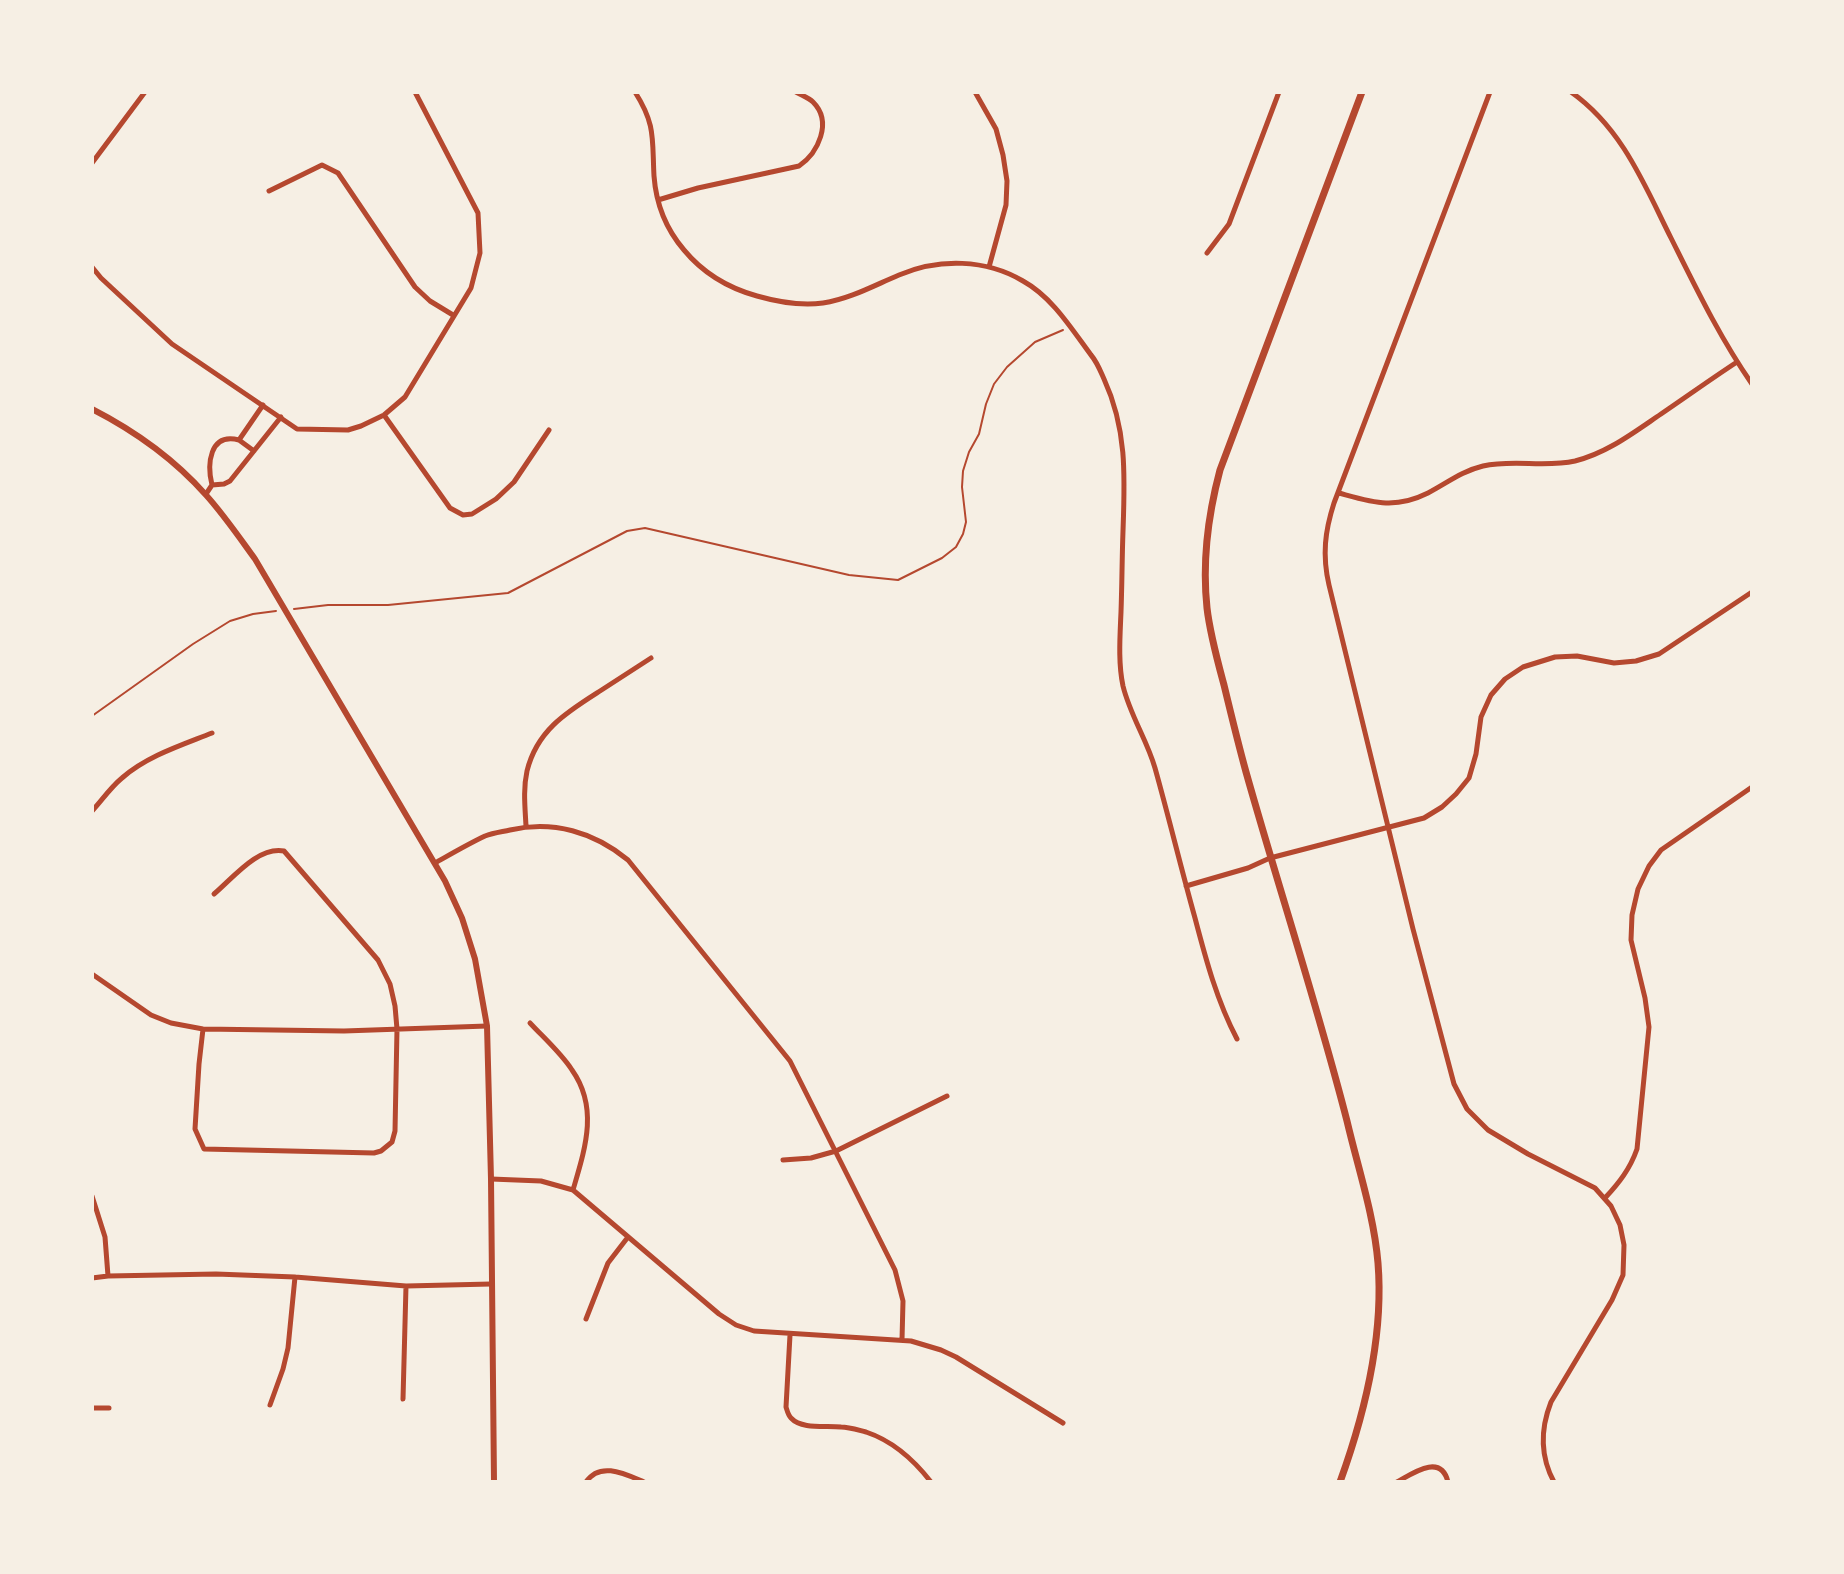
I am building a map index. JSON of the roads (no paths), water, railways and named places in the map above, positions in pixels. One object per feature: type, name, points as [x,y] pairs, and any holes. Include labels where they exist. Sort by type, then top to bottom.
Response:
[{"type":"main road","points":[[1340,1482],[1356,1437],[1375,1350],[1378,1263],[1371,1216],[1338,1087],[1239,745],[1210,630],[1206,587],[1208,527],[1220,470],[1362,92]]},
{"type":"street","points":[[92,163],[145,92]]},
{"type":"street","points":[[92,267],[172,344],[297,429],[348,430],[384,415],[405,397],[471,288],[478,265],[478,213],[415,92]]},
{"type":"street","points":[[635,92],[652,129],[654,177],[658,200],[668,226],[701,268],[732,287],[775,301],[824,303],[862,292],[903,273],[934,265],[961,263],[989,267],[1011,275],[1042,294],[1094,359],[1113,398],[1124,449],[1120,629],[1123,685],[1154,766],[1209,973],[1237,1039]]},
{"type":"street","points":[[658,200],[799,166],[817,148],[822,125],[819,110],[812,101],[796,92]]},
{"type":"street","points":[[975,92],[996,129],[1007,181],[1006,205],[989,267]]},
{"type":"street","points":[[1207,253],[1229,224],[1279,92]]},
{"type":"street","points":[[1490,92],[1325,532],[1325,566],[1450,1074],[1459,1095],[1471,1114],[1495,1135],[1595,1188],[1616,1215],[1623,1235],[1623,1275],[1612,1300],[1547,1411],[1543,1450],[1554,1482]]},
{"type":"street","points":[[1571,92],[1602,119],[1630,155],[1712,321],[1752,384]]},
{"type":"street","points":[[269,191],[322,165],[338,173],[415,287],[453,315]]},
{"type":"street","points":[[1339,493],[1380,504],[1402,502],[1483,466],[1515,463],[1555,465],[1592,456],[1632,434],[1737,362]]},
{"type":"street","points":[[239,440],[263,405]]},
{"type":"street","points":[[92,409],[147,444],[184,473],[206,494],[255,559],[435,863],[469,937],[487,1026],[494,1482]]},
{"type":"street","points":[[384,415],[450,508],[463,515],[472,514],[496,499],[514,482],[549,430]]},
{"type":"street","points":[[212,485],[230,481],[281,417]]},
{"type":"street","points":[[206,494],[212,485],[209,467],[212,452],[218,444],[234,438],[254,451]]},
{"type":"street","points":[[1186,886],[1248,868],[1270,858],[1424,818],[1449,801],[1469,778],[1481,717],[1491,695],[1514,673],[1533,662],[1555,657],[1577,656],[1614,663],[1648,658],[1659,654],[1752,592]]},
{"type":"street","points":[[526,826],[526,779],[532,757],[543,736],[560,717],[651,658]]},
{"type":"street","points":[[92,811],[121,778],[140,765],[212,733]]},
{"type":"street","points":[[1605,1198],[1621,1181],[1637,1149],[1649,1027],[1631,940],[1632,915],[1638,889],[1661,850],[1752,787]]},
{"type":"street","points":[[435,863],[488,835],[526,826],[559,827],[605,843],[637,870],[790,1061],[895,1270],[903,1301],[902,1340]]},
{"type":"street","points":[[203,1029],[195,1129],[204,1149],[374,1153],[392,1142],[395,1131],[397,1029],[394,994],[383,967],[284,851],[273,849],[255,858],[214,894]]},
{"type":"street","points":[[92,974],[151,1015],[171,1023],[203,1029],[344,1031],[487,1026]]},
{"type":"street","points":[[530,1023],[573,1070],[586,1099],[589,1118],[587,1140],[573,1190]]},
{"type":"street","points":[[783,1160],[811,1158],[836,1151],[947,1096]]},
{"type":"street","points":[[491,1179],[541,1181],[573,1190],[736,1325],[754,1331],[790,1335],[902,1340],[927,1345],[956,1357],[1063,1423]]},
{"type":"street","points":[[92,1196],[105,1237],[108,1276]]},
{"type":"street","points":[[586,1319],[608,1263],[628,1237]]},
{"type":"street","points":[[92,1278],[216,1274],[406,1286],[491,1284]]},
{"type":"street","points":[[270,1405],[288,1348],[295,1277]]},
{"type":"street","points":[[403,1399],[406,1286]]},
{"type":"street","points":[[790,1335],[786,1407],[789,1416],[806,1424],[844,1427],[878,1437],[918,1465],[931,1482]]},
{"type":"street","points":[[92,1408],[109,1408]]},
{"type":"street","points":[[1397,1482],[1422,1468],[1434,1467],[1442,1470],[1448,1482]]},
{"type":"street","points":[[586,1482],[594,1473],[603,1470],[623,1473],[644,1482]]}]
